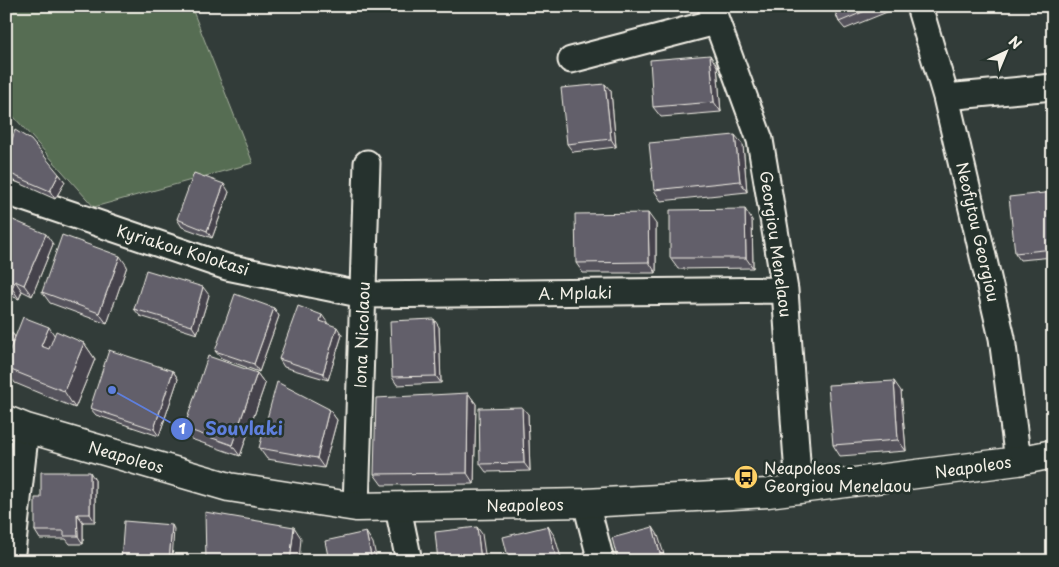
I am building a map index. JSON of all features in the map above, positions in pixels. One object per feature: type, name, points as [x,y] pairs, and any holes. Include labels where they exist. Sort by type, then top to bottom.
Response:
[{"type":"main road","name":"Neapoleos","points":[[16,424],[229,487],[356,507],[398,508],[586,503],[768,494],[1018,461],[1053,454]]},
{"type":"street","name":"Neofytou Georgiou","points":[[919,6],[946,97],[1002,338],[1018,461]]},
{"type":"street","points":[[571,60],[714,14]]},
{"type":"street","name":"Georgiou Menelaou","points":[[714,14],[760,140],[785,290],[799,490]]},
{"type":"street","points":[[946,97],[1053,87]]},
{"type":"street","name":"Iona Nicolaou","points":[[356,507],[367,163]]},
{"type":"street","name":"Kyriakou Kolokasi","points":[[6,192],[228,267],[364,295]]},
{"type":"street","name":"A. Mplaki","points":[[364,295],[785,290]]},
{"type":"street","points":[[11,561],[16,424]]},
{"type":"street","points":[[586,503],[601,561]]},
{"type":"street","points":[[398,508],[409,561]]},
{"type":"green space","points":[[6,6],[191,6],[253,163],[94,207],[6,108]]},
{"type":"building","points":[[833,6],[877,6],[839,22]]},
{"type":"building","points":[[710,55],[714,102],[653,107],[650,60]]},
{"type":"building","points":[[605,84],[611,139],[567,144],[561,88]]},
{"type":"building","points":[[15,130],[31,140],[59,174],[50,191],[6,172],[6,159]]},
{"type":"building","points":[[735,135],[740,181],[654,190],[649,143]]},
{"type":"building","points":[[194,173],[224,184],[207,231],[177,219]]},
{"type":"building","points":[[1053,192],[1053,249],[1015,253],[1009,197]]},
{"type":"building","points":[[745,209],[746,258],[670,258],[670,210]]},
{"type":"building","points":[[648,213],[649,262],[576,263],[575,214]]},
{"type":"building","points":[[6,217],[46,234],[24,285],[15,281],[12,288],[6,286]]},
{"type":"building","points":[[62,235],[120,256],[99,313],[42,292]]},
{"type":"building","points":[[146,270],[203,287],[192,326],[134,309]]},
{"type":"building","points":[[235,294],[274,308],[254,364],[215,351]]},
{"type":"building","points":[[298,306],[322,315],[320,321],[337,327],[323,373],[279,359]]},
{"type":"building","points":[[23,317],[49,327],[41,346],[49,349],[56,331],[84,343],[64,391],[6,368],[6,360]]},
{"type":"building","points":[[434,319],[436,376],[392,377],[390,321]]},
{"type":"building","points":[[6,331],[12,333],[6,348]]},
{"type":"building","points":[[109,350],[173,371],[154,429],[90,408]]},
{"type":"building","points":[[208,356],[257,373],[232,445],[184,428]]},
{"type":"building","points":[[894,381],[898,440],[833,445],[828,385]]},
{"type":"building","points":[[277,382],[329,409],[317,458],[259,448]]},
{"type":"building","points":[[468,393],[467,473],[374,474],[376,398]]},
{"type":"building","points":[[522,407],[524,463],[480,464],[479,408]]},
{"type":"building","points":[[41,472],[90,472],[90,514],[77,514],[78,536],[64,536],[64,531],[35,531],[35,498],[41,498]]},
{"type":"building","points":[[205,512],[294,527],[290,561],[206,561]]},
{"type":"building","points":[[124,521],[172,525],[169,561],[121,561]]},
{"type":"building","points":[[548,526],[557,561],[509,561],[503,537]]},
{"type":"building","points":[[477,527],[481,561],[438,561],[435,532]]},
{"type":"building","points":[[653,527],[662,561],[618,561],[612,538]]},
{"type":"building","points":[[366,532],[372,561],[329,561],[325,541]]},
{"type":"place","name":"Souvlaki","points":[[112,390]]},
{"type":"place","name":"Neapoleos - Georgiou Menelaou","points":[[746,477]]}]
